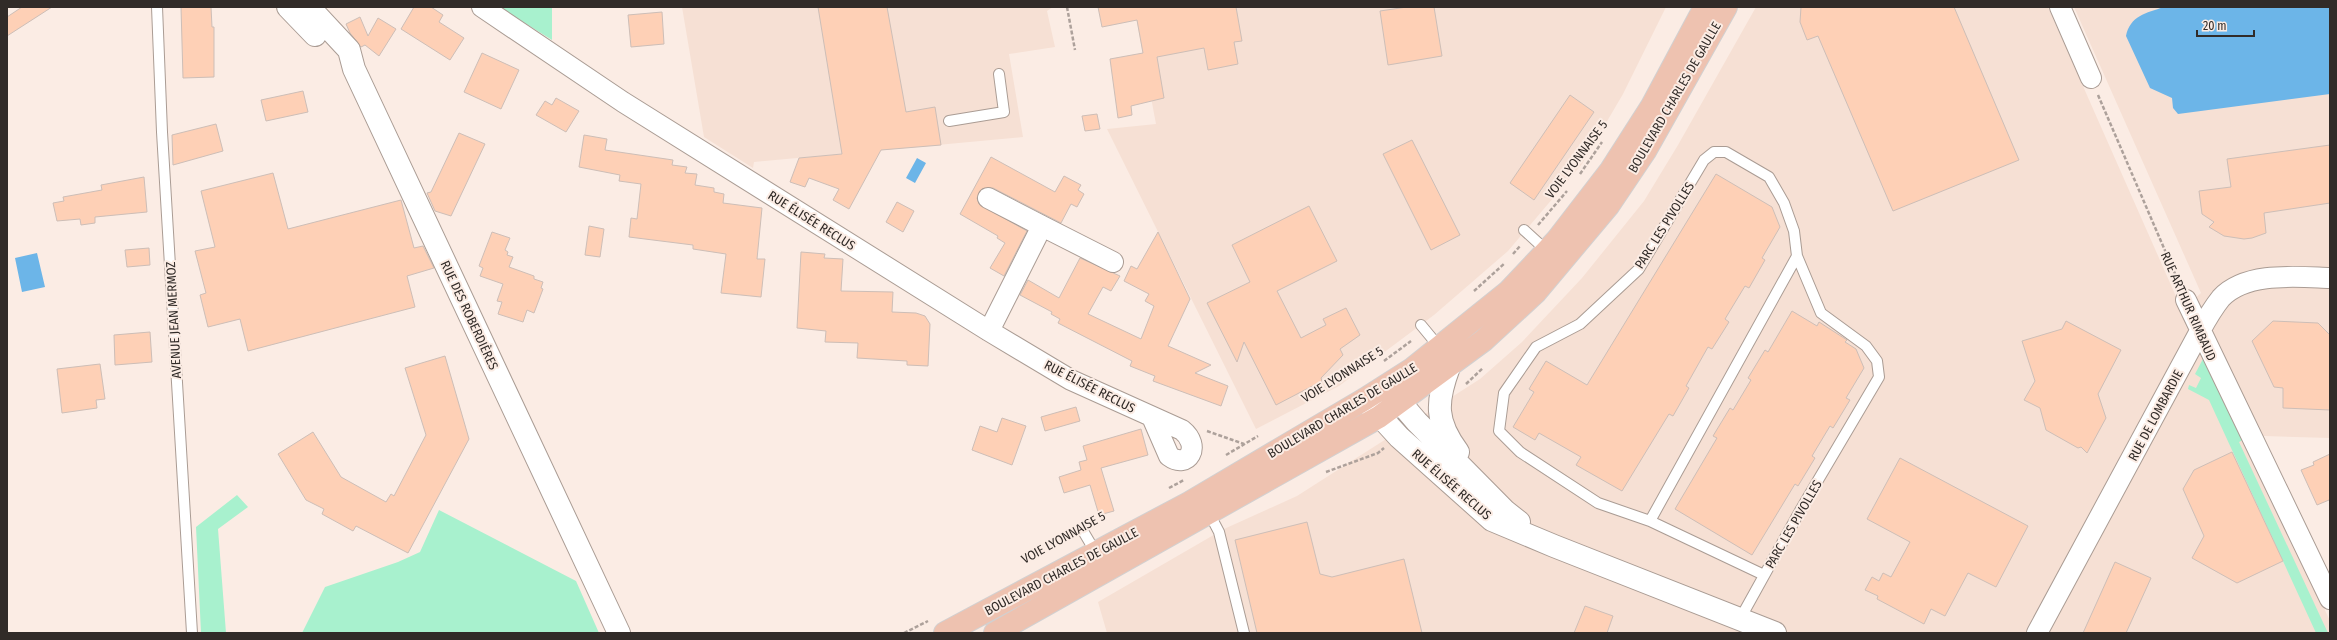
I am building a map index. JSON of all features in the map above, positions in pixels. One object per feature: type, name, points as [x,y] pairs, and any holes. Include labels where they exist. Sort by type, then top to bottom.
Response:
[{"type":"main road","name":"BOULEVARD CHARLES DE GAULLE","points":[[940,626],[1096,552],[1189,503],[1365,399],[1440,348],[1509,291],[1547,251],[1611,170],[1648,112],[1704,7]]},
{"type":"main road","name":"BOULEVARD CHARLES DE GAULLE","points":[[994,633],[1379,417],[1400,404],[1484,340],[1535,293],[1608,206],[1645,152],[1726,7]]},
{"type":"street","points":[[288,7],[338,59],[354,69]]},
{"type":"street","name":"RUE DES ROBERDIÈRES","points":[[309,7],[349,50],[354,69],[620,633]]},
{"type":"street","name":"RUE ÉLISÉE RECLUS","points":[[482,7],[623,102],[988,331],[1071,380],[1182,430],[1192,442],[1193,450],[1190,455],[1182,460],[1174,460],[1165,450],[1152,417]]},
{"type":"street","points":[[2060,7],[2091,78]]},
{"type":"street","points":[[988,198],[1113,262]]},
{"type":"street","points":[[988,331],[1042,226]]},
{"type":"street","name":"RUE DE LOMBARDIE","points":[[2037,633],[2200,331],[2222,297],[2240,286],[2259,279],[2280,277],[2330,278]]},
{"type":"street","name":"RUE ARTHUR RIMBAUD","points":[[2186,300],[2330,599]]},
{"type":"street","name":"RUE ÉLISÉE RECLUS","points":[[1449,367],[1441,388],[1438,408],[1441,423],[1448,439],[1505,511]]},
{"type":"street","name":"RUE ÉLISÉE RECLUS","points":[[1386,386],[1400,404],[1505,511],[1554,546]]},
{"type":"street","name":"RUE ÉLISÉE RECLUS","points":[[1365,399],[1379,417],[1492,520],[1775,633]]},
{"type":"lane","name":"AVENUE JEAN MERMOZ","points":[[158,7],[162,132],[192,633]]},
{"type":"lane","points":[[949,121],[1004,112],[999,74]]},
{"type":"lane","name":"PARC LES PIVOLLES","points":[[1740,619],[1879,377],[1877,360],[1866,346],[1821,313],[1797,256],[1794,232],[1784,203],[1769,176],[1726,152],[1714,152],[1704,160],[1639,269],[1580,324],[1536,347],[1504,393],[1499,431],[1511,445],[1598,503],[1650,520],[1764,576]]},
{"type":"lane","points":[[1527,233],[1547,251]]},
{"type":"lane","points":[[1650,520],[1797,256]]},
{"type":"lane","points":[[1424,328],[1440,348]]},
{"type":"lane","points":[[1209,513],[1219,532],[1244,633]]},
{"type":"lane","points":[[1083,531],[1096,552]]},
{"type":"path","points":[[1067,7],[1075,50]]},
{"type":"path","name":"RUE ARTHUR RIMBAUD","points":[[2091,78],[2186,300]]},
{"type":"path","name":"VOIE LYONNAISE 5","points":[[1579,175],[1606,137]]},
{"type":"path","name":"VOIE LYONNAISE 5","points":[[1511,256],[1527,233],[1570,187]]},
{"type":"path","points":[[1469,295],[1507,261]]},
{"type":"path","name":"VOIE LYONNAISE 5","points":[[1379,364],[1424,328]]},
{"type":"path","points":[[1182,430],[1202,429],[1245,444]]},
{"type":"path","points":[[1220,458],[1264,433]]},
{"type":"path","points":[[1162,492],[1189,477]]},
{"type":"path","points":[[904,633],[940,626]]},
{"type":"shaded area","points":[[682,7],[1053,7],[1047,11],[1055,47],[1009,54],[1023,137],[754,162],[753,168],[704,137]]},
{"type":"shaded area","points":[[1134,7],[1666,7],[1623,94],[1582,164],[1508,251],[1434,315],[1339,386],[1256,429],[1107,129],[1156,124]]},
{"type":"shaded area","points":[[1756,7],[2048,7],[2182,310],[2201,293],[2074,7],[2330,7],[2330,438],[2264,436],[2248,445],[2330,621],[2330,633],[1107,633],[1098,602],[1224,529],[1297,496],[1480,379],[1522,342],[1582,278],[1644,201],[1678,145]]},
{"type":"green space","points":[[500,7],[552,7],[552,40],[501,8]]},
{"type":"green space","points":[[2204,357],[2245,439],[2239,442],[2328,633],[2316,633],[2209,400],[2188,389],[2189,385],[2196,388],[2201,378],[2195,374]]},
{"type":"green space","points":[[237,495],[248,507],[218,529],[226,633],[201,633],[196,527]]},
{"type":"green space","points":[[439,510],[576,581],[599,633],[302,633],[325,587],[398,562],[420,552]]},
{"type":"water","points":[[2164,7],[2330,7],[2330,94],[2178,114],[2173,108],[2172,98],[2150,88],[2126,36],[2131,24],[2140,16]]},
{"type":"water","points":[[917,158],[926,163],[915,183],[906,178]]},
{"type":"water","points":[[37,253],[45,287],[22,292],[15,258]]},
{"type":"building","points":[[22,7],[52,7],[7,36],[7,17]]},
{"type":"building","points":[[181,7],[211,7],[212,27],[214,27],[214,77],[183,78]]},
{"type":"building","points":[[414,7],[431,7],[443,15],[439,22],[464,38],[450,60],[401,29]]},
{"type":"building","points":[[818,7],[887,7],[906,112],[935,107],[941,145],[881,150],[849,209],[833,200],[839,189],[809,178],[805,187],[790,182],[799,158],[842,154]]},
{"type":"building","points":[[1098,7],[1236,7],[1242,41],[1234,42],[1238,64],[1208,70],[1204,48],[1157,57],[1164,98],[1131,106],[1132,115],[1118,118],[1110,59],[1143,53],[1137,20],[1102,27]]},
{"type":"building","points":[[1407,7],[1434,7],[1442,56],[1388,65],[1380,11]]},
{"type":"building","points":[[1801,7],[1954,7],[2019,160],[1893,211],[1818,36],[1807,40],[1800,22]]},
{"type":"building","points":[[662,12],[664,44],[631,47],[628,15]]},
{"type":"building","points":[[360,17],[368,36],[378,18],[396,29],[379,56],[365,45],[361,47],[350,33],[346,24]]},
{"type":"building","points":[[482,53],[519,70],[501,109],[464,92]]},
{"type":"building","points":[[303,91],[308,112],[266,121],[261,100]]},
{"type":"building","points":[[1570,95],[1594,112],[1534,200],[1510,183]]},
{"type":"building","points":[[556,98],[579,111],[566,132],[536,115],[545,101],[552,105]]},
{"type":"building","points":[[1097,114],[1100,129],[1085,131],[1082,116]]},
{"type":"building","points":[[216,124],[223,151],[173,165],[172,135]]},
{"type":"building","points":[[459,133],[485,144],[451,216],[435,211],[427,193],[431,192]]},
{"type":"building","points":[[584,135],[607,139],[605,150],[673,160],[672,165],[687,167],[685,173],[697,174],[695,185],[714,188],[714,192],[724,194],[723,203],[762,208],[757,259],[765,259],[761,297],[721,293],[726,254],[693,249],[693,245],[629,237],[631,218],[637,219],[641,184],[619,181],[620,175],[579,167]]},
{"type":"building","points":[[1412,140],[1460,235],[1431,250],[1383,154]]},
{"type":"building","points":[[2330,145],[2330,203],[2264,213],[2266,233],[2252,238],[2244,239],[2224,236],[2209,227],[2214,222],[2202,214],[2199,191],[2231,187],[2227,159]]},
{"type":"building","points":[[991,157],[1055,192],[1064,176],[1081,185],[1078,190],[1084,194],[1077,207],[1071,204],[1061,223],[993,188],[982,189],[977,198],[979,204],[1027,231],[1004,276],[990,268],[1005,243],[997,238],[998,236],[960,214]]},
{"type":"building","points":[[273,173],[288,229],[401,200],[414,248],[423,246],[434,268],[407,276],[415,307],[248,351],[240,319],[208,327],[200,295],[206,293],[195,251],[215,247],[201,191]]},
{"type":"building","points":[[1716,174],[1772,207],[1780,227],[1762,258],[1765,260],[1749,288],[1745,286],[1725,319],[1729,322],[1712,349],[1708,347],[1686,386],[1689,388],[1673,416],[1669,414],[1622,491],[1576,465],[1581,457],[1539,433],[1535,440],[1513,427],[1534,392],[1529,389],[1546,361],[1587,385]]},
{"type":"building","points":[[144,177],[147,212],[95,217],[95,223],[81,225],[80,219],[57,221],[53,203],[64,201],[63,197],[102,190],[101,185]]},
{"type":"building","points":[[897,202],[914,211],[903,232],[886,222]]},
{"type":"building","points":[[1309,206],[1337,261],[1277,291],[1301,338],[1326,325],[1323,319],[1346,308],[1360,335],[1340,349],[1343,355],[1321,378],[1322,381],[1276,405],[1244,342],[1237,362],[1207,303],[1250,282],[1232,245]]},
{"type":"building","points":[[589,226],[604,229],[600,257],[585,255]]},
{"type":"building","points":[[492,232],[510,238],[505,250],[508,252],[507,255],[513,257],[509,267],[534,276],[534,279],[543,282],[541,288],[543,289],[534,313],[527,310],[523,322],[498,314],[502,302],[497,301],[503,284],[480,276],[483,268],[479,266]]},
{"type":"building","points":[[1158,232],[1190,299],[1168,346],[1211,365],[1195,373],[1228,386],[1221,406],[1153,381],[1155,376],[1130,366],[1132,361],[1058,323],[1060,319],[1051,314],[1052,312],[1020,295],[1028,280],[1059,298],[1080,258],[1120,276],[1111,291],[1103,287],[1088,314],[1141,339],[1154,306],[1145,301],[1149,294],[1124,281],[1131,266],[1137,269]]},
{"type":"building","points":[[149,248],[150,265],[127,267],[125,250]]},
{"type":"building","points":[[801,252],[825,254],[824,258],[843,259],[841,291],[893,292],[892,312],[916,313],[925,316],[930,324],[928,366],[907,365],[907,361],[857,358],[858,343],[825,342],[826,331],[797,328]]},
{"type":"building","points":[[1792,311],[1817,326],[1819,322],[1847,340],[1845,342],[1856,349],[1864,368],[1846,398],[1850,400],[1833,428],[1830,426],[1812,456],[1815,458],[1798,486],[1795,484],[1752,555],[1675,509],[1717,438],[1713,436],[1730,408],[1733,410],[1751,380],[1748,378],[1765,350],[1768,352]]},
{"type":"building","points":[[2066,321],[2121,350],[2098,394],[2106,418],[2087,453],[2081,447],[2078,448],[2046,430],[2040,408],[2024,400],[2035,381],[2022,341],[2062,329]]},
{"type":"building","points":[[2273,321],[2318,323],[2330,335],[2330,410],[2283,408],[2283,388],[2274,387],[2252,341]]},
{"type":"building","points":[[150,332],[152,362],[115,365],[114,335]]},
{"type":"building","points":[[445,356],[469,439],[408,553],[356,526],[353,531],[322,514],[324,509],[306,500],[278,454],[313,432],[341,477],[386,502],[391,494],[394,496],[426,435],[405,368]]},
{"type":"building","points":[[100,364],[105,399],[96,400],[97,408],[62,413],[57,369]]},
{"type":"building","points":[[1076,407],[1080,421],[1045,431],[1041,417]]},
{"type":"building","points":[[1002,418],[1026,426],[1012,465],[972,450],[980,426],[997,432]]},
{"type":"building","points":[[1141,429],[1148,455],[1101,468],[1114,511],[1099,515],[1090,485],[1064,493],[1059,477],[1081,470],[1079,462],[1087,460],[1083,446]]},
{"type":"building","points":[[2232,452],[2283,561],[2237,583],[2192,558],[2204,536],[2183,489],[2194,470]]},
{"type":"building","points":[[2330,454],[2330,502],[2329,500],[2317,505],[2301,470],[2314,465],[2313,462]]},
{"type":"building","points":[[1900,458],[2028,526],[1996,587],[1968,573],[1945,616],[1931,609],[1924,624],[1877,599],[1878,596],[1865,590],[1872,577],[1879,581],[1883,573],[1891,577],[1910,542],[1867,519]]},
{"type":"building","points":[[1307,522],[1320,574],[1332,577],[1404,559],[1422,633],[1257,633],[1235,540]]},
{"type":"building","points":[[2115,562],[2151,578],[2126,633],[2083,633]]},
{"type":"building","points":[[1585,606],[1613,616],[1607,633],[1574,633]]}]
